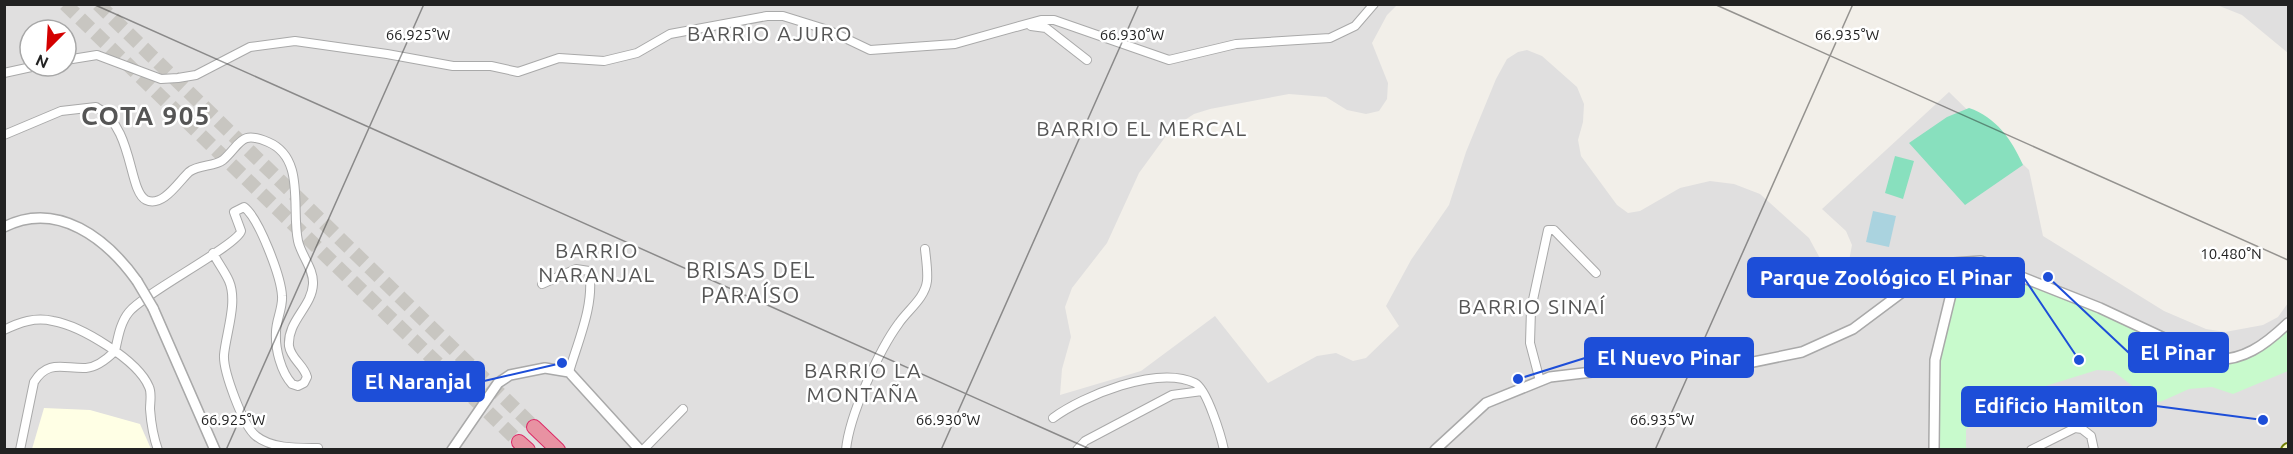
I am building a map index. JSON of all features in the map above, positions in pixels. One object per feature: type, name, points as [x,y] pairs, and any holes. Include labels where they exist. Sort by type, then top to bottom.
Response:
[{"type":"highway","points":[[534,427],[558,450]]},
{"type":"street","points":[[78,58],[97,55],[161,79],[178,78],[196,75],[250,47],[295,41],[453,66],[491,66],[518,72],[559,58],[604,61],[637,53],[670,34],[767,16],[783,16],[828,30],[870,50],[912,45],[943,46],[1005,29],[1054,20],[1169,60],[1236,44],[1330,38],[1355,26],[1374,4]]},
{"type":"street","points":[[1005,29],[1042,26],[1087,60]]},
{"type":"street","points":[[4,135],[61,111],[96,107],[112,118],[119,129],[132,165],[138,192],[149,201],[157,201],[178,185],[189,172],[222,160],[244,138],[253,137],[279,148],[290,166],[297,205],[298,242],[313,276],[312,291],[289,334],[291,354],[306,371],[308,377],[298,386],[292,384],[282,368],[276,333],[282,302],[280,283],[260,229],[249,211],[238,208],[234,212],[240,235],[129,311],[115,351],[98,365],[86,368],[63,365],[48,368],[39,374],[34,382],[21,450]]},
{"type":"street","points":[[4,227],[19,222],[45,219],[82,228],[113,250],[153,308],[215,450]]},
{"type":"street","points":[[1540,381],[1530,343],[1531,309],[1548,230],[1554,230],[1596,273]]},
{"type":"street","points":[[846,450],[849,428],[875,364],[897,324],[924,292],[927,281],[925,249]]},
{"type":"street","points":[[213,253],[229,282],[232,299],[224,359],[227,376],[251,431],[263,440],[291,448],[318,448]]},
{"type":"street","points":[[1435,450],[1486,403],[1540,381],[1642,366],[1719,369],[1760,363],[1802,352],[1853,328],[1940,264],[1981,261],[2100,308],[2209,359],[2226,361],[2265,345],[2289,322]]},
{"type":"street","points":[[542,284],[576,269],[589,271],[591,284],[588,303],[569,372]]},
{"type":"street","points":[[1934,450],[1935,360],[1953,286],[2012,272]]},
{"type":"street","points":[[4,330],[21,321],[54,321],[71,327],[115,351],[145,378],[151,389],[153,437],[158,450]]},
{"type":"street","points":[[452,450],[498,382],[510,375],[528,370],[545,368],[569,372],[642,450],[683,409]]},
{"type":"street","points":[[1053,418],[1082,399],[1139,381],[1179,379],[1197,384],[1202,391],[1218,426],[1224,450]]},
{"type":"street","points":[[1077,450],[1086,441],[1172,395],[1202,391]]},
{"type":"street","points":[[2031,450],[2074,428],[2082,429],[2091,436],[2094,450]]},
{"type":"shaded area","points":[[4,5],[1397,5],[1387,15],[1372,43],[1388,83],[1387,99],[1379,111],[1366,114],[1347,110],[1326,97],[1289,94],[1210,109],[1194,114],[1171,129],[1139,173],[1107,243],[1072,288],[1065,307],[1071,337],[1062,369],[1060,395],[1141,371],[1215,316],[1268,383],[1317,356],[1336,353],[1353,361],[1366,358],[1399,326],[1386,306],[1411,260],[1449,205],[1466,152],[1496,79],[1507,59],[1518,52],[1527,50],[1542,56],[1577,87],[1584,104],[1583,122],[1578,140],[1581,156],[1617,205],[1628,213],[1640,211],[1680,188],[1710,181],[1734,184],[1760,194],[1809,238],[1822,262],[1829,286],[1845,282],[1852,245],[1846,231],[1822,209],[1949,92],[2029,170],[2043,236],[2164,311],[2206,329],[2225,332],[2263,325],[2278,317],[2288,303],[2288,449],[5,449]]},
{"type":"shaded area","points":[[2217,5],[2288,5],[2288,53],[2242,15]]},
{"type":"shaded area","points":[[44,408],[90,410],[140,424],[151,449],[32,449]]},
{"type":"green space","points":[[1969,108],[1987,117],[2002,130],[2023,165],[1965,205],[1909,143],[1947,117]]},
{"type":"green space","points":[[1895,156],[1914,161],[1903,199],[1885,193]]},
{"type":"green space","points":[[2012,272],[2225,361],[2264,340],[2288,321],[2288,371],[2233,394],[2212,387],[2189,389],[2160,402],[2147,397],[2113,371],[2097,370],[2020,394],[1966,429],[1966,449],[1933,450],[1935,360],[1953,286]]},
{"type":"water","points":[[1873,211],[1896,216],[1889,247],[1866,242]]},
{"type":"tunnel","points":[[65,4],[519,442]]},
{"type":"tunnel","points":[[98,4],[534,427]]},
{"type":"place","name":"El Pinar","points":[[2048,277]]},
{"type":"place","name":"Parque Zoológico El Pinar","points":[[2079,360]]},
{"type":"place","name":"El Naranjal","points":[[562,363]]},
{"type":"place","name":"El Nuevo Pinar","points":[[1518,379]]},
{"type":"place","name":"Edificio Hamilton","points":[[2263,420]]},
{"type":"district","name":"BARRIO AJURO","points":[[770,34]]},
{"type":"district","name":"COTA 905","points":[[146,116]]},
{"type":"district","name":"BARRIO EL MERCAL","points":[[1142,129]]},
{"type":"district","name":"BARRIO NARANJAL","points":[[597,263]]},
{"type":"district","name":"BRISAS DEL PARAÍSO","points":[[751,282]]},
{"type":"district","name":"BARRIO SINAÍ","points":[[1532,307]]},
{"type":"district","name":"BARRIO LA MONTAÑA","points":[[863,383]]}]
